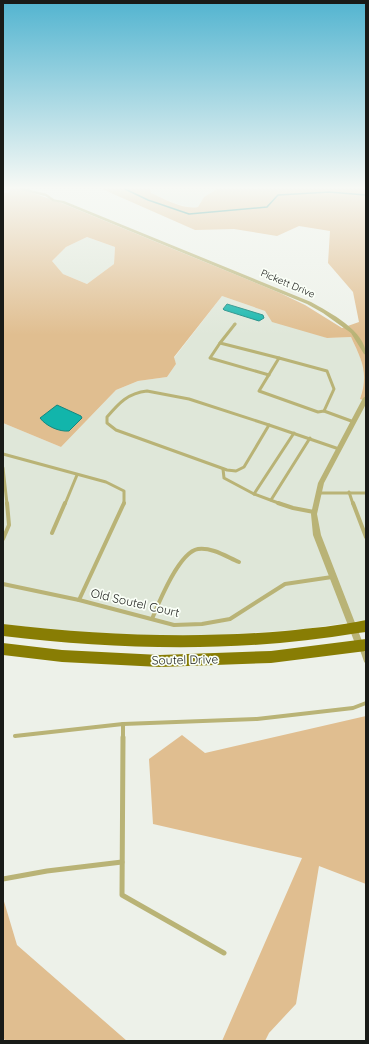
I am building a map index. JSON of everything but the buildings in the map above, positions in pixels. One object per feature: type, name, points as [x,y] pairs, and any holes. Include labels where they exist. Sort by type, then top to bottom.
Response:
[{"type":"main road","name":"Soutel Drive","points":[[3,630],[66,638],[162,642],[216,642],[270,638],[360,628]]},
{"type":"main road","name":"Soutel Drive","points":[[3,648],[62,656],[160,661],[271,657],[363,646]]},
{"type":"street","name":"Pickett Drive","points":[[150,238],[298,298],[325,312],[353,332],[366,353]]},
{"type":"street","points":[[363,646],[360,628],[332,577],[317,535],[314,512],[321,483],[366,398]]},
{"type":"lane","points":[[235,324],[210,358],[269,375]]},
{"type":"lane","points":[[220,343],[327,371],[334,389],[324,411]]},
{"type":"lane","points":[[279,358],[259,391],[318,412],[324,411],[354,422]]},
{"type":"lane","points":[[269,424],[244,467],[236,471],[223,469],[116,430],[107,422],[107,417],[128,396],[136,392],[146,390],[171,394],[199,402],[269,424],[294,432],[339,449]]},
{"type":"lane","points":[[254,494],[294,432]]},
{"type":"lane","points":[[272,500],[310,438]]},
{"type":"lane","points":[[3,454],[77,475],[52,533]]},
{"type":"lane","points":[[3,468],[9,525],[3,539]]},
{"type":"lane","points":[[223,469],[224,478],[254,494],[293,508],[314,512]]},
{"type":"lane","name":"Old Soutel Court","points":[[77,475],[106,482],[124,491],[125,501],[79,600],[174,625],[202,624],[230,619],[269,592],[285,584],[332,577]]},
{"type":"lane","points":[[349,492],[366,537]]},
{"type":"lane","points":[[319,493],[366,493]]},
{"type":"lane","points":[[152,619],[167,586],[188,553],[196,548],[207,549],[239,562]]},
{"type":"lane","points":[[3,584],[79,600]]},
{"type":"lane","points":[[363,646],[366,661]]},
{"type":"lane","points":[[15,736],[123,724],[257,720],[353,708],[366,703]]},
{"type":"lane","points":[[123,724],[122,895],[224,953]]},
{"type":"lane","points":[[3,880],[47,871],[122,862]]},
{"type":"shaded area","points":[[3,238],[85,238],[66,247],[52,261],[63,274],[87,284],[114,264],[115,247],[89,238],[146,238],[280,293],[305,305],[342,328],[359,322],[353,292],[328,263],[330,238],[366,238],[366,401],[360,399],[364,382],[363,367],[351,337],[327,338],[272,322],[265,311],[222,296],[174,357],[176,364],[167,377],[138,381],[116,390],[61,447],[3,423]]},
{"type":"shaded area","points":[[85,238],[89,238],[115,247],[114,264],[87,284],[63,274],[52,261],[66,247]]},
{"type":"shaded area","points":[[222,296],[265,311],[327,338],[351,337],[360,357],[366,376],[360,399],[366,401],[366,620],[305,629],[222,635],[169,636],[71,632],[3,624],[3,423],[61,447],[116,390],[138,381],[167,377],[176,364],[174,358]]},
{"type":"shaded area","points":[[366,716],[366,884],[319,866],[296,1004],[269,1033],[265,1041],[222,1041],[302,858],[153,824],[149,759],[182,735],[205,753]]},
{"type":"shaded area","points":[[3,898],[17,945],[127,1041],[6,1041],[3,1038]]},
{"type":"water","points":[[227,304],[263,315],[264,318],[259,321],[224,310],[223,309]]},
{"type":"water","points":[[57,405],[81,416],[82,418],[69,431],[61,431],[53,428],[40,418]]}]
